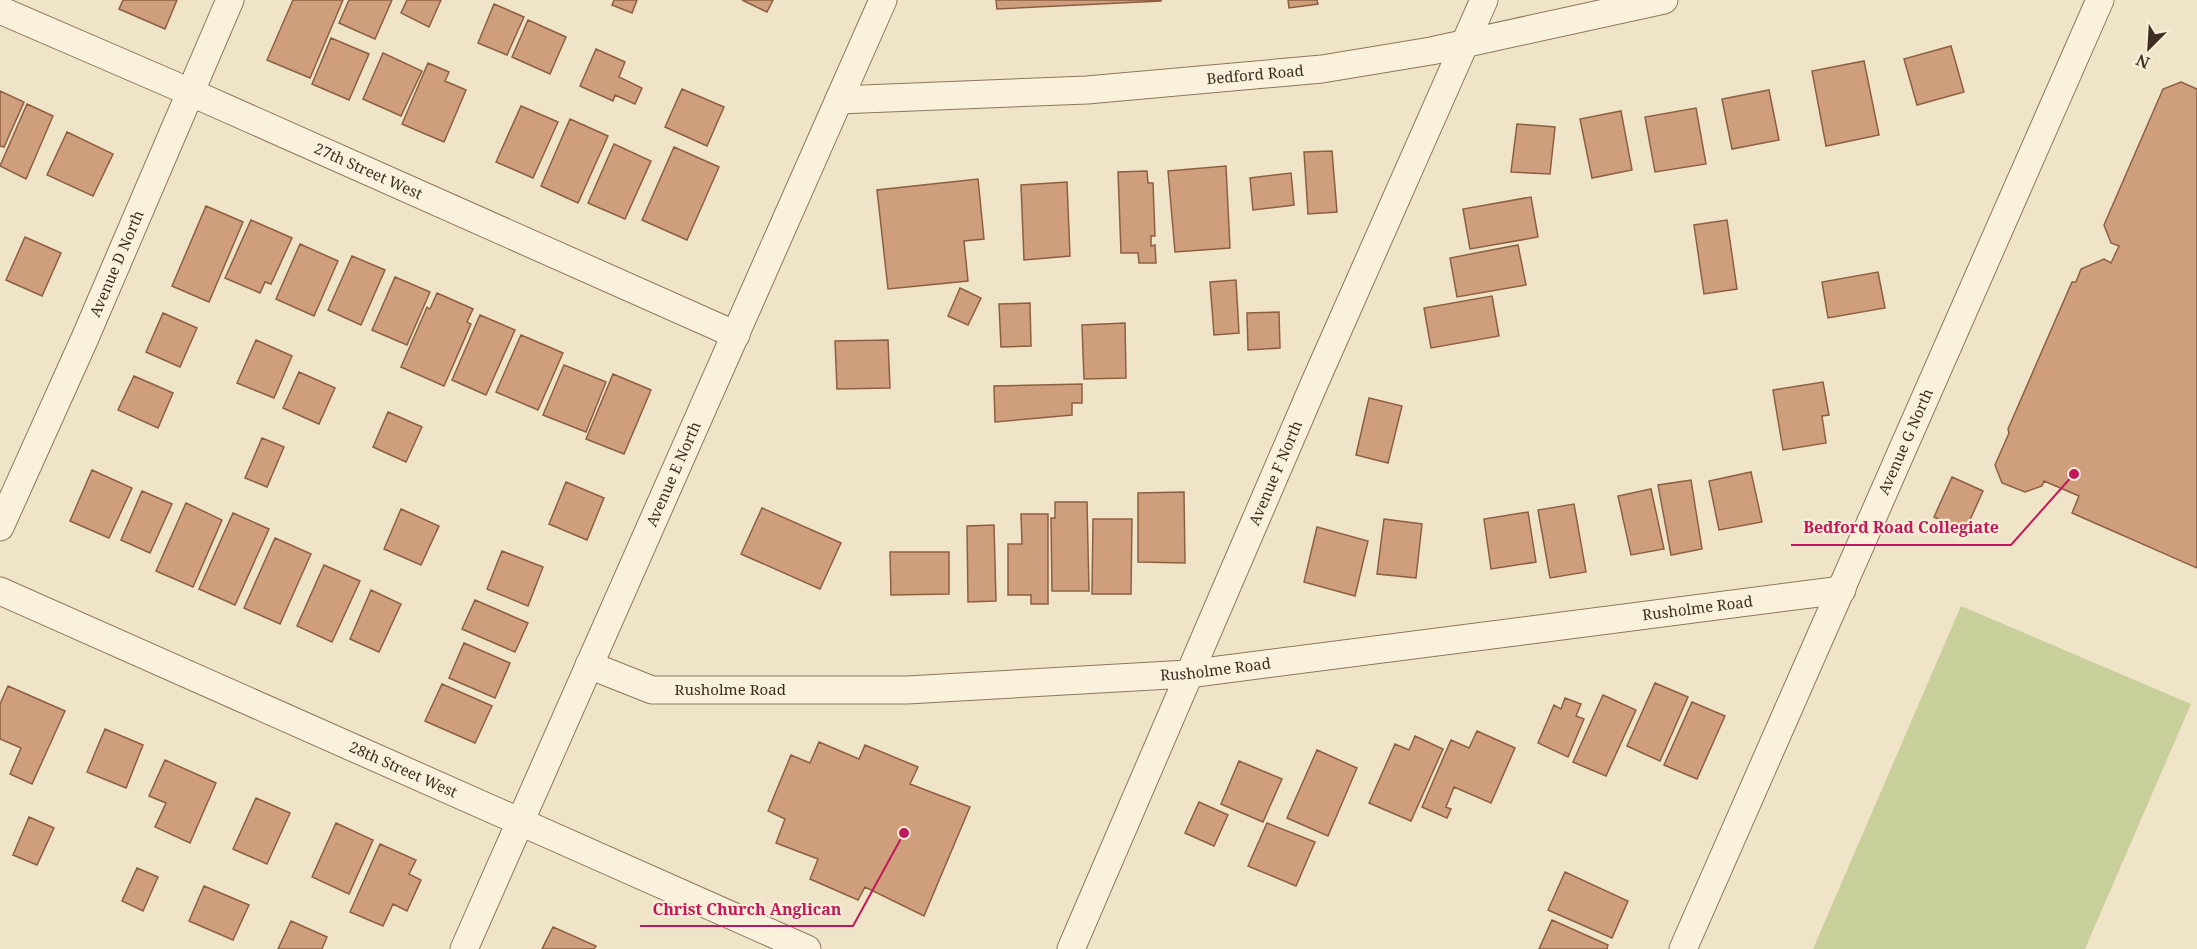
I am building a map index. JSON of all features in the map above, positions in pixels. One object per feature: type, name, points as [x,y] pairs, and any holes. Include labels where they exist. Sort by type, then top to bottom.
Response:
[{"type":"street","name":"Avenue D North","points":[[0,527],[192,93],[230,0]]},
{"type":"street","name":"Avenue E North","points":[[464,949],[883,0]]},
{"type":"street","name":"Avenue F North","points":[[1071,949],[1188,674],[1484,0]]},
{"type":"street","name":"Bedford Road","points":[[839,100],[1087,90],[1322,69],[1465,44],[1664,0]]},
{"type":"street","name":"Avenue G North","points":[[1683,949],[2100,0]]},
{"type":"street","name":"27th Street West","points":[[0,10],[736,335]]},
{"type":"street","name":"Rusholme Road","points":[[589,665],[652,690],[907,690],[1188,674],[1842,590]]},
{"type":"street","name":"28th Street West","points":[[0,591],[807,949]]},
{"type":"green space","points":[[1961,606],[2191,704],[2085,949],[1813,949]]},
{"type":"building","points":[[123,0],[177,0],[165,29],[119,9]]},
{"type":"building","points":[[293,0],[343,0],[310,78],[267,60]]},
{"type":"building","points":[[349,0],[392,0],[375,39],[339,23]]},
{"type":"building","points":[[407,0],[441,0],[429,27],[401,13]]},
{"type":"building","points":[[614,0],[637,0],[632,13],[612,5]]},
{"type":"building","points":[[742,0],[773,0],[767,12]]},
{"type":"building","points":[[996,0],[1161,0],[1161,1],[997,9]]},
{"type":"building","points":[[1288,0],[1317,0],[1318,4],[1289,8]]},
{"type":"building","points":[[494,4],[524,17],[507,55],[478,43]]},
{"type":"building","points":[[528,20],[566,37],[550,74],[512,57]]},
{"type":"building","points":[[331,38],[369,54],[349,100],[312,84]]},
{"type":"building","points":[[1951,46],[1964,92],[1917,105],[1904,59]]},
{"type":"building","points":[[596,49],[625,62],[619,77],[642,88],[635,104],[615,95],[613,101],[580,86]]},
{"type":"building","points":[[383,53],[422,71],[401,116],[363,99]]},
{"type":"building","points":[[1864,61],[1879,135],[1826,146],[1812,71]]},
{"type":"building","points":[[428,63],[449,72],[445,81],[466,90],[444,142],[402,124]]},
{"type":"building","points":[[2181,82],[2197,89],[2197,568],[2072,513],[2079,496],[2044,481],[2042,486],[2025,492],[2002,483],[1995,465],[2009,433],[2008,429],[2072,282],[2076,282],[2081,269],[2104,259],[2111,263],[2119,246],[2111,243],[2104,225],[2163,89]]},
{"type":"building","points":[[682,89],[724,107],[707,146],[665,127]]},
{"type":"building","points":[[1769,90],[1779,140],[1732,149],[1722,99]]},
{"type":"building","points":[[0,91],[24,102],[4,147],[0,146]]},
{"type":"building","points":[[27,104],[53,116],[26,179],[0,166]]},
{"type":"building","points":[[521,106],[558,122],[533,178],[496,162]]},
{"type":"building","points":[[1696,108],[1706,164],[1655,172],[1645,117]]},
{"type":"building","points":[[1621,111],[1632,170],[1592,178],[1580,119]]},
{"type":"building","points":[[570,119],[608,136],[578,203],[541,186]]},
{"type":"building","points":[[1517,124],[1555,127],[1550,174],[1511,172]]},
{"type":"building","points":[[67,132],[113,154],[93,196],[47,175]]},
{"type":"building","points":[[614,144],[651,161],[625,219],[588,203]]},
{"type":"building","points":[[674,147],[719,167],[687,240],[642,220]]},
{"type":"building","points":[[1332,151],[1337,212],[1308,214],[1304,152]]},
{"type":"building","points":[[1226,166],[1230,248],[1175,252],[1168,171]]},
{"type":"building","points":[[1147,171],[1148,183],[1153,183],[1155,236],[1151,236],[1151,246],[1155,245],[1156,263],[1139,263],[1138,253],[1121,253],[1118,172]]},
{"type":"building","points":[[1291,173],[1294,205],[1253,210],[1250,178]]},
{"type":"building","points":[[978,179],[984,239],[964,241],[968,281],[888,289],[877,190]]},
{"type":"building","points":[[1067,182],[1070,256],[1024,260],[1021,185]]},
{"type":"building","points":[[1531,197],[1538,237],[1470,249],[1463,209]]},
{"type":"building","points":[[206,206],[243,222],[209,302],[172,286]]},
{"type":"building","points":[[251,220],[292,238],[271,284],[265,282],[260,293],[225,278]]},
{"type":"building","points":[[1727,220],[1737,289],[1704,294],[1694,225]]},
{"type":"building","points":[[25,237],[61,253],[42,296],[6,280]]},
{"type":"building","points":[[300,244],[338,261],[314,316],[276,299]]},
{"type":"building","points":[[1518,245],[1526,285],[1457,297],[1450,258]]},
{"type":"building","points":[[352,256],[385,270],[361,325],[328,310]]},
{"type":"building","points":[[1878,272],[1885,308],[1828,318],[1822,282]]},
{"type":"building","points":[[395,277],[430,292],[407,345],[372,330]]},
{"type":"building","points":[[1236,280],[1239,333],[1214,335],[1210,282]]},
{"type":"building","points":[[960,288],[981,298],[968,325],[948,316]]},
{"type":"building","points":[[437,293],[473,309],[467,322],[471,324],[444,386],[401,367],[427,307],[430,309]]},
{"type":"building","points":[[1492,296],[1499,336],[1431,348],[1424,308]]},
{"type":"building","points":[[1030,303],[1031,346],[1001,347],[999,304]]},
{"type":"building","points":[[1279,312],[1280,348],[1248,350],[1247,313]]},
{"type":"building","points":[[163,313],[197,328],[180,367],[146,352]]},
{"type":"building","points":[[480,315],[515,330],[486,395],[452,380]]},
{"type":"building","points":[[1125,323],[1126,378],[1084,379],[1082,325]]},
{"type":"building","points":[[521,335],[563,353],[538,410],[496,392]]},
{"type":"building","points":[[256,340],[292,356],[274,398],[237,383]]},
{"type":"building","points":[[888,340],[890,388],[837,389],[835,341]]},
{"type":"building","points":[[564,365],[606,382],[586,432],[543,415]]},
{"type":"building","points":[[299,372],[335,388],[319,424],[283,408]]},
{"type":"building","points":[[613,374],[651,390],[624,454],[586,439]]},
{"type":"building","points":[[134,376],[173,393],[158,428],[118,410]]},
{"type":"building","points":[[1823,382],[1829,415],[1822,416],[1826,443],[1783,450],[1773,390]]},
{"type":"building","points":[[1082,384],[1082,403],[1072,403],[1072,415],[995,422],[994,386]]},
{"type":"building","points":[[1369,398],[1402,406],[1388,463],[1356,455]]},
{"type":"building","points":[[388,412],[422,427],[406,462],[373,447]]},
{"type":"building","points":[[262,438],[284,447],[267,487],[245,478]]},
{"type":"building","points":[[92,470],[132,488],[109,538],[70,521]]},
{"type":"building","points":[[1751,472],[1762,522],[1719,530],[1709,481]]},
{"type":"building","points":[[1952,477],[1983,491],[1965,531],[1934,517]]},
{"type":"building","points":[[1691,480],[1702,549],[1671,555],[1658,485]]},
{"type":"building","points":[[566,482],[604,498],[587,540],[549,524]]},
{"type":"building","points":[[1651,489],[1664,549],[1631,555],[1618,496]]},
{"type":"building","points":[[142,491],[172,504],[150,553],[121,540]]},
{"type":"building","points":[[1184,492],[1185,563],[1138,562],[1138,493]]},
{"type":"building","points":[[1055,502],[1087,502],[1089,591],[1052,591],[1051,518],[1055,518]]},
{"type":"building","points":[[186,503],[222,520],[193,587],[156,571]]},
{"type":"building","points":[[1574,504],[1586,572],[1550,578],[1538,510]]},
{"type":"building","points":[[762,508],[841,543],[820,589],[741,554]]},
{"type":"building","points":[[401,509],[439,526],[421,565],[384,549]]},
{"type":"building","points":[[1528,512],[1536,562],[1491,569],[1484,519]]},
{"type":"building","points":[[233,513],[269,529],[235,605],[199,589]]},
{"type":"building","points":[[1021,514],[1048,514],[1048,604],[1031,604],[1031,595],[1008,595],[1008,544],[1022,544]]},
{"type":"building","points":[[1093,519],[1132,519],[1131,594],[1092,594]]},
{"type":"building","points":[[1384,519],[1422,524],[1416,578],[1377,574]]},
{"type":"building","points":[[994,525],[996,601],[968,602],[967,526]]},
{"type":"building","points":[[1317,527],[1368,541],[1355,596],[1304,582]]},
{"type":"building","points":[[275,538],[311,554],[280,624],[244,608]]},
{"type":"building","points":[[502,551],[543,567],[528,606],[487,589]]},
{"type":"building","points":[[890,552],[949,552],[949,594],[891,595]]},
{"type":"building","points":[[324,565],[360,581],[332,642],[297,626]]},
{"type":"building","points":[[371,590],[401,604],[379,652],[350,639]]},
{"type":"building","points":[[475,600],[528,623],[515,652],[462,629]]},
{"type":"building","points":[[464,643],[510,663],[495,698],[449,678]]},
{"type":"building","points":[[1655,683],[1688,697],[1660,761],[1627,746]]},
{"type":"building","points":[[442,684],[492,706],[475,743],[425,721]]},
{"type":"building","points":[[8,686],[65,711],[32,784],[10,774],[21,748],[0,739],[0,704]]},
{"type":"building","points":[[1603,695],[1636,710],[1606,776],[1573,762]]},
{"type":"building","points":[[1565,698],[1581,704],[1576,716],[1584,719],[1568,757],[1538,743],[1554,705],[1561,709]]},
{"type":"building","points":[[1692,702],[1725,716],[1697,779],[1664,765]]},
{"type":"building","points":[[105,729],[143,745],[126,788],[87,772]]},
{"type":"building","points":[[1477,731],[1515,748],[1491,803],[1454,787],[1446,807],[1451,809],[1447,818],[1422,807],[1451,740],[1469,748]]},
{"type":"building","points":[[1415,736],[1443,749],[1411,821],[1369,803],[1395,744],[1409,750]]},
{"type":"building","points":[[819,742],[859,759],[865,745],[918,767],[910,784],[970,807],[924,916],[865,887],[858,900],[810,879],[818,859],[776,843],[785,819],[768,811],[791,755],[810,763]]},
{"type":"building","points":[[1317,750],[1357,768],[1328,836],[1287,818]]},
{"type":"building","points":[[165,760],[216,783],[190,843],[155,827],[166,803],[149,796]]},
{"type":"building","points":[[1239,761],[1282,779],[1263,822],[1221,804]]},
{"type":"building","points":[[256,798],[290,813],[267,864],[233,849]]},
{"type":"building","points":[[1199,802],[1228,815],[1214,846],[1185,833]]},
{"type":"building","points":[[29,817],[54,828],[37,865],[13,855]]},
{"type":"building","points":[[336,823],[373,840],[349,894],[312,877]]},
{"type":"building","points":[[1267,823],[1315,842],[1296,886],[1248,866]]},
{"type":"building","points":[[380,844],[416,860],[409,874],[421,880],[407,911],[393,904],[383,926],[350,912]]},
{"type":"building","points":[[137,868],[158,877],[143,911],[122,901]]},
{"type":"building","points":[[1565,872],[1628,901],[1612,938],[1548,910]]},
{"type":"building","points":[[204,886],[249,905],[233,940],[189,921]]},
{"type":"building","points":[[1552,920],[1608,945],[1607,949],[1539,949]]},
{"type":"building","points":[[291,921],[327,937],[322,949],[278,949]]},
{"type":"building","points":[[553,927],[596,946],[594,949],[542,949]]},
{"type":"place","name":"Bedford Road Collegiate","points":[[2074,474]]},
{"type":"place","name":"Christ Church Anglican","points":[[904,833]]}]
